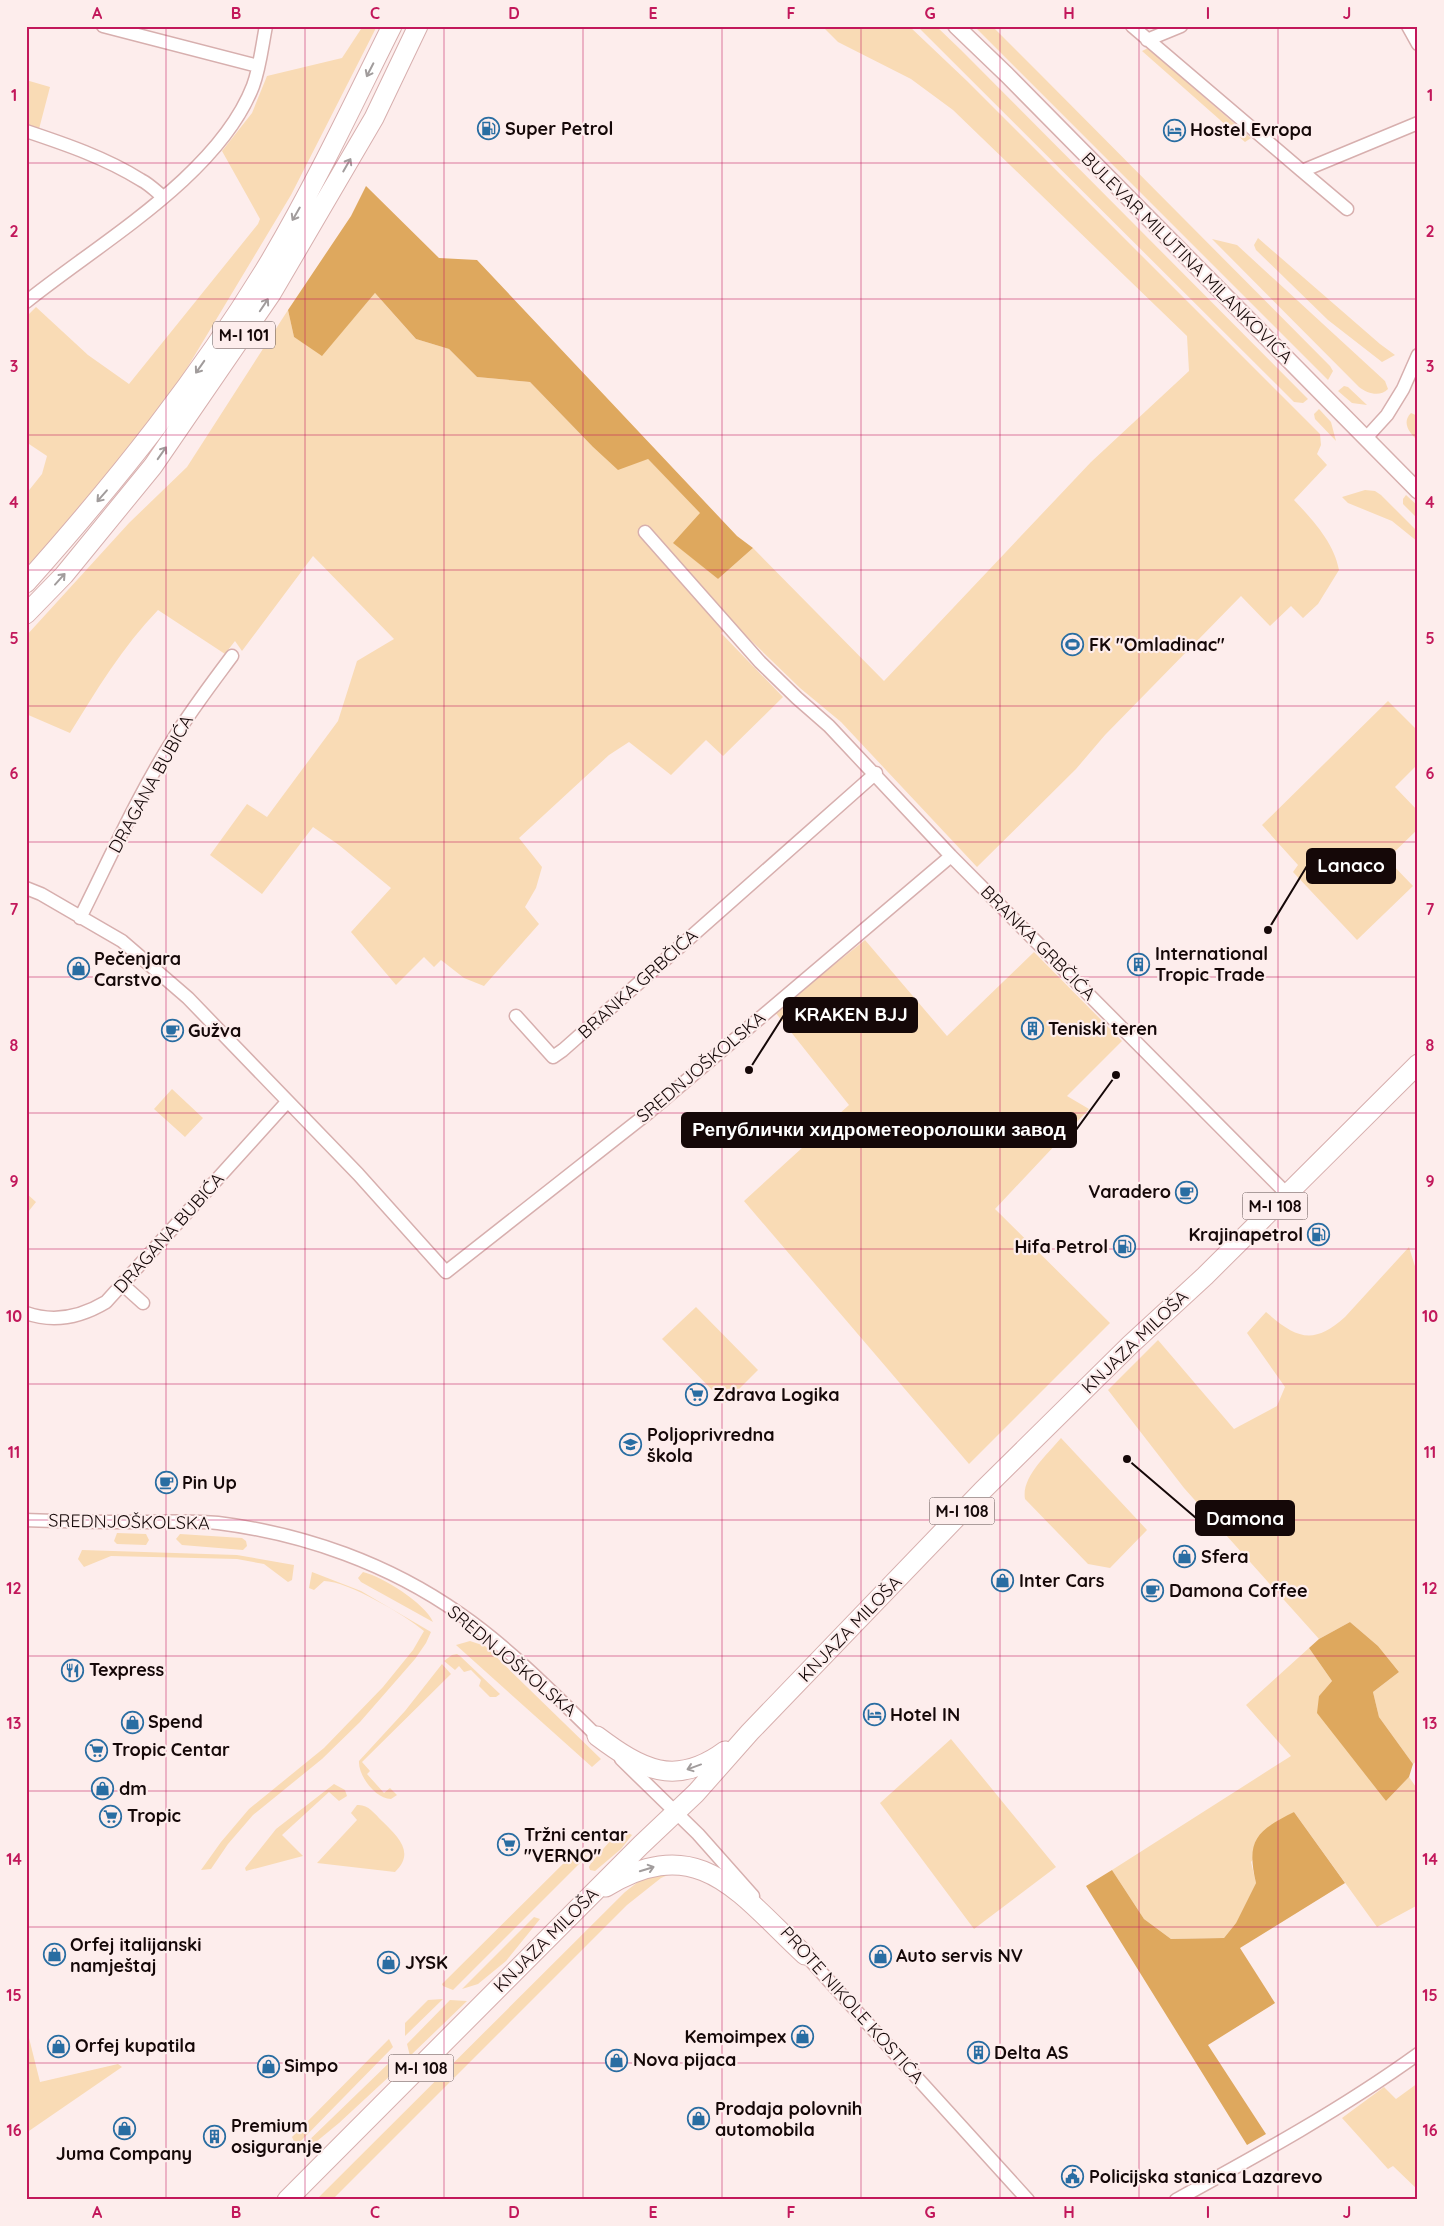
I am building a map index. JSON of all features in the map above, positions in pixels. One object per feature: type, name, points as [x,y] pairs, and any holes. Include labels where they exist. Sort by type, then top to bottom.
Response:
[{"type":"main road","name":"M-I 101","points":[[26,583],[125,470],[217,344],[272,258],[312,187],[392,26]]},
{"type":"main road","name":"M-I 101","points":[[26,614],[76,560],[153,466],[272,294],[374,118],[418,26]]},
{"type":"main road","name":"KNJAZA MILOŠA","points":[[287,2200],[675,1813],[750,1732],[982,1491],[1130,1345],[1205,1276],[1418,1064]]},
{"type":"main road","points":[[597,1736],[622,1754],[647,1766],[678,1772],[718,1756],[750,1732]]},
{"type":"main road","points":[[588,1898],[614,1882],[658,1866],[686,1864],[701,1868],[731,1887],[805,1955]]},
{"type":"street","points":[[103,26],[258,66]]},
{"type":"street","points":[[26,302],[163,197],[189,174],[224,135],[246,102],[258,66],[266,26]]},
{"type":"street","name":"BULEVAR MILUTINA MILANKOVIĆA","points":[[956,26],[1007,75],[1418,491]]},
{"type":"street","points":[[1132,26],[1347,208]]},
{"type":"street","points":[[1147,40],[1181,26]]},
{"type":"street","points":[[1408,26],[1418,44]]},
{"type":"street","points":[[1302,171],[1418,123]]},
{"type":"street","points":[[26,131],[78,149],[123,170],[143,180],[163,197]]},
{"type":"street","points":[[1366,438],[1387,415],[1403,389],[1418,355]]},
{"type":"street","name":"BRANKA GRBČIĆA","points":[[645,532],[760,662],[876,773],[951,856],[1287,1194]]},
{"type":"street","name":"DRAGANA BUBIĆA","points":[[80,918],[135,807],[169,746],[232,656]]},
{"type":"street","name":"BRANKA GRBČIĆA","points":[[516,1016],[553,1056],[563,1050],[876,773]]},
{"type":"street","name":"SREDNJOŠKOLSKA","points":[[287,1102],[358,1174],[446,1272],[648,1113],[951,856]]},
{"type":"street","points":[[26,888],[41,894],[122,941],[154,966],[204,1014],[287,1102]]},
{"type":"street","name":"DRAGANA BUBIĆA","points":[[26,1313],[52,1318],[76,1316],[106,1302],[123,1286],[287,1102]]},
{"type":"street","points":[[123,1286],[142,1303]]},
{"type":"street","name":"SREDNJOŠKOLSKA","points":[[26,1520],[67,1523],[217,1523],[301,1540],[346,1554],[415,1585],[460,1614],[531,1673],[675,1813]]},
{"type":"street","name":"PROTE NIKOLE KOSTIĆA","points":[[675,1813],[698,1834],[805,1955],[1028,2200]]},
{"type":"street","points":[[1176,2200],[1288,2137],[1364,2091],[1418,2054]]},
{"type":"shaded area","points":[[363,26],[377,26],[291,195],[172,393],[85,502],[26,569],[26,494],[42,474],[47,456],[26,442],[26,317],[36,307],[88,355],[129,384],[258,224],[260,219],[222,151],[252,113],[267,76],[342,58]]},
{"type":"shaded area","points":[[822,26],[909,26],[967,81],[1320,434],[1321,445],[1317,454],[1327,465],[1294,500],[1328,541],[1339,570],[1318,604],[1303,618],[1291,606],[1270,626],[1241,596],[1105,735],[1076,769],[977,867],[841,722],[800,688],[734,624],[721,633],[783,697],[723,756],[706,740],[671,775],[629,742],[609,755],[519,838],[542,867],[536,888],[525,907],[539,924],[484,986],[464,978],[441,960],[434,967],[424,957],[396,985],[351,932],[391,888],[339,845],[313,827],[262,894],[210,855],[247,804],[267,817],[338,721],[357,661],[394,639],[313,556],[242,651],[235,641],[225,654],[158,610],[133,638],[100,685],[70,733],[26,714],[26,636],[129,523],[187,467],[288,310],[294,337],[322,355],[375,293],[416,339],[449,349],[477,377],[530,382],[592,446],[648,459],[701,513],[674,543],[718,579],[753,548],[884,681],[1091,462],[1189,371],[1187,336],[953,110],[911,79],[838,42]]},
{"type":"shaded area","points":[[917,26],[936,26],[1308,399],[1303,403],[1294,402]]},
{"type":"shaded area","points":[[974,26],[992,26],[1039,73],[1330,366],[1333,371],[1328,380]]},
{"type":"shaded area","points":[[1148,48],[1251,138],[1245,142],[1142,51]]},
{"type":"shaded area","points":[[26,80],[50,87],[39,129],[26,125]]},
{"type":"shaded area","points":[[366,186],[439,258],[477,260],[737,536],[753,548],[718,579],[673,543],[700,513],[648,459],[618,470],[530,382],[477,377],[449,349],[416,339],[375,293],[322,356],[294,337],[288,310],[351,216]]},
{"type":"shaded area","points":[[1258,238],[1395,355],[1382,362],[1328,320],[1256,250],[1254,245]]},
{"type":"shaded area","points":[[1212,239],[1237,245],[1385,381],[1388,389],[1374,394],[1359,387]]},
{"type":"shaded area","points":[[1344,386],[1348,387],[1367,405],[1352,403],[1338,391]]},
{"type":"shaded area","points":[[1319,409],[1331,422],[1336,441],[1315,419],[1314,414]]},
{"type":"shaded area","points":[[1411,413],[1418,416],[1418,441],[1407,424]]},
{"type":"shaded area","points":[[1365,490],[1375,491],[1381,495],[1418,532],[1418,542],[1392,521],[1348,503],[1342,497]]},
{"type":"shaded area","points":[[1406,495],[1418,506],[1418,519],[1403,504],[1403,499]]},
{"type":"shaded area","points":[[1388,701],[1418,731],[1418,764],[1395,787],[1418,811],[1418,829],[1387,859],[1413,886],[1357,940],[1293,872],[1298,865],[1262,825]]},
{"type":"shaded area","points":[[865,940],[947,1036],[1034,952],[1122,1041],[1067,1096],[1089,1109],[995,1209],[1110,1323],[969,1464],[744,1201],[849,1105],[775,1012]]},
{"type":"shaded area","points":[[172,1089],[203,1118],[185,1137],[154,1109]]},
{"type":"shaded area","points":[[26,1193],[36,1202],[28,1212],[26,1211]]},
{"type":"shaded area","points":[[1409,1247],[1418,1276],[1418,1760],[1413,1764],[1379,1717],[1373,1692],[1399,1672],[1378,1646],[1350,1622],[1319,1639],[1184,1488],[1108,1390],[1158,1340],[1234,1429],[1277,1406],[1285,1387],[1247,1333],[1266,1312],[1286,1328],[1296,1333],[1314,1335],[1323,1332],[1345,1317]]},
{"type":"shaded area","points":[[696,1307],[758,1370],[725,1403],[662,1339]]},
{"type":"shaded area","points":[[1061,1438],[1147,1530],[1110,1568],[1088,1564],[1025,1499],[1027,1482],[1031,1474]]},
{"type":"shaded area","points":[[117,1533],[146,1534],[149,1540],[146,1545],[117,1544],[114,1541]]},
{"type":"shaded area","points":[[180,1534],[242,1538],[246,1541],[247,1546],[243,1550],[182,1545],[176,1539]]},
{"type":"shaded area","points":[[82,1550],[237,1555],[294,1565],[292,1580],[288,1582],[264,1564],[237,1559],[111,1556],[84,1567],[78,1559]]},
{"type":"shaded area","points":[[312,1572],[361,1591],[431,1632],[415,1659],[360,1722],[322,1759],[253,1815],[228,1844],[211,1869],[201,1870],[221,1842],[249,1809],[324,1748],[383,1687],[413,1650],[424,1631],[376,1600],[347,1587],[324,1581],[314,1590],[309,1588]]},
{"type":"shaded area","points":[[363,1572],[381,1579],[413,1599],[429,1615],[433,1622],[361,1582],[358,1578]]},
{"type":"shaded area","points":[[1350,1622],[1378,1646],[1399,1672],[1373,1692],[1379,1717],[1413,1764],[1409,1777],[1386,1801],[1317,1713],[1319,1696],[1332,1681],[1309,1648],[1319,1639]]},
{"type":"shaded area","points":[[470,1641],[485,1646],[601,1759],[592,1767],[456,1645]]},
{"type":"shaded area","points":[[1309,1648],[1332,1681],[1319,1696],[1386,1801],[1409,1777],[1418,1790],[1418,1905],[1377,1927],[1294,1812],[1251,1862],[1256,1883],[1236,1923],[1224,1938],[1171,1939],[1144,1919],[1112,1870],[1291,1756],[1246,1705]]},
{"type":"shaded area","points":[[457,1654],[500,1694],[496,1697],[490,1697],[479,1686],[481,1680],[471,1670],[464,1672],[459,1666],[455,1670],[444,1661]]},
{"type":"shaded area","points":[[442,1664],[451,1674],[362,1762],[370,1771],[367,1774],[384,1793],[390,1788],[397,1795],[391,1799],[385,1798],[369,1786],[361,1773],[359,1761],[405,1711]]},
{"type":"shaded area","points":[[951,1739],[1056,1867],[974,1929],[880,1803]]},
{"type":"shaded area","points":[[334,1784],[345,1790],[347,1796],[339,1801],[329,1792],[282,1835],[303,1856],[246,1871],[245,1868],[276,1829]]},
{"type":"shaded area","points":[[357,1805],[371,1810],[393,1832],[402,1845],[404,1858],[395,1872],[317,1863],[357,1820],[351,1813]]},
{"type":"shaded area","points":[[1294,1812],[1345,1883],[1240,1948],[1275,2003],[1208,2045],[1266,2134],[1247,2145],[1086,1886],[1112,1870],[1144,1919],[1171,1939],[1224,1938],[1236,1923],[1256,1883],[1252,1856],[1257,1838],[1271,1825]]},
{"type":"shaded area","points":[[623,1830],[632,1835],[621,1849],[595,1871],[590,1870],[591,1863],[617,1833]]},
{"type":"shaded area","points":[[578,1849],[587,1856],[453,1990],[443,1986],[442,1984]]},
{"type":"shaded area","points":[[675,1872],[661,1878],[627,1905],[332,2200],[316,2200],[625,1892],[643,1878]]},
{"type":"shaded area","points":[[534,1917],[540,1919],[506,1961],[478,1984],[462,1989]]},
{"type":"shaded area","points":[[443,1999],[405,2036],[405,2023],[428,2000]]},
{"type":"shaded area","points":[[450,2000],[467,2001],[410,2056],[407,2044]]},
{"type":"shaded area","points":[[26,2026],[40,2082],[118,2064],[122,2067],[26,2133]]},
{"type":"shaded area","points":[[389,2039],[393,2047],[296,2146],[292,2137]]},
{"type":"shaded area","points":[[390,2062],[393,2073],[339,2123],[305,2151],[300,2149]]},
{"type":"shaded area","points":[[1418,2083],[1418,2190],[1393,2166],[1388,2169],[1342,2118],[1384,2087],[1396,2099]]},
{"type":"place","name":"Super Petrol","points":[[489,129]]},
{"type":"place","name":"Hostel Evropa","points":[[1174,130]]},
{"type":"place","name":"FK \"Omladinac\"","points":[[1073,645]]},
{"type":"place","name":"Lanaco","points":[[1268,930]]},
{"type":"place","name":"International Tropic Trade","points":[[1139,964]]},
{"type":"place","name":"Pečenjara Carstvo","points":[[78,969]]},
{"type":"place","name":"Teniski teren","points":[[1032,1029]]},
{"type":"place","name":"Gužva","points":[[172,1031]]},
{"type":"place","name":"KRAKEN BJJ","points":[[749,1070]]},
{"type":"place","name":"Републички хидрометеоролошки завод","points":[[1116,1075]]},
{"type":"place","name":"Varadero","points":[[1187,1192]]},
{"type":"place","name":"Krajinapetrol","points":[[1319,1235]]},
{"type":"place","name":"Hifa Petrol","points":[[1124,1247]]},
{"type":"place","name":"Zdrava Logika","points":[[697,1395]]},
{"type":"place","name":"Poljoprivredna škola","points":[[631,1445]]},
{"type":"place","name":"Damona","points":[[1127,1459]]},
{"type":"place","name":"Pin Up","points":[[166,1483]]},
{"type":"place","name":"Sfera","points":[[1185,1557]]},
{"type":"place","name":"Inter Cars","points":[[1003,1581]]},
{"type":"place","name":"Damona Coffee","points":[[1153,1591]]},
{"type":"place","name":"Texpress","points":[[73,1670]]},
{"type":"place","name":"Hotel IN","points":[[874,1715]]},
{"type":"place","name":"Spend","points":[[132,1722]]},
{"type":"place","name":"Tropic Centar","points":[[96,1750]]},
{"type":"place","name":"dm","points":[[103,1789]]},
{"type":"place","name":"Tropic","points":[[111,1816]]},
{"type":"place","name":"Tržni centar \"VERNO\"","points":[[508,1845]]},
{"type":"place","name":"Orfej italijanski namještaj","points":[[54,1955]]},
{"type":"place","name":"Auto servis NV","points":[[880,1956]]},
{"type":"place","name":"JYSK","points":[[389,1963]]},
{"type":"place","name":"Kemoimpex","points":[[802,2037]]},
{"type":"place","name":"Orfej kupatila","points":[[59,2046]]},
{"type":"place","name":"Delta AS","points":[[978,2053]]},
{"type":"place","name":"Nova pijaca","points":[[617,2060]]},
{"type":"place","name":"Simpo","points":[[268,2066]]},
{"type":"place","name":"Prodaja polovnih automobila","points":[[699,2119]]},
{"type":"place","name":"Juma Company","points":[[124,2129]]},
{"type":"place","name":"Premium osiguranje","points":[[215,2136]]},
{"type":"place","name":"Policijska stanica Lazarevo","points":[[1073,2177]]}]
